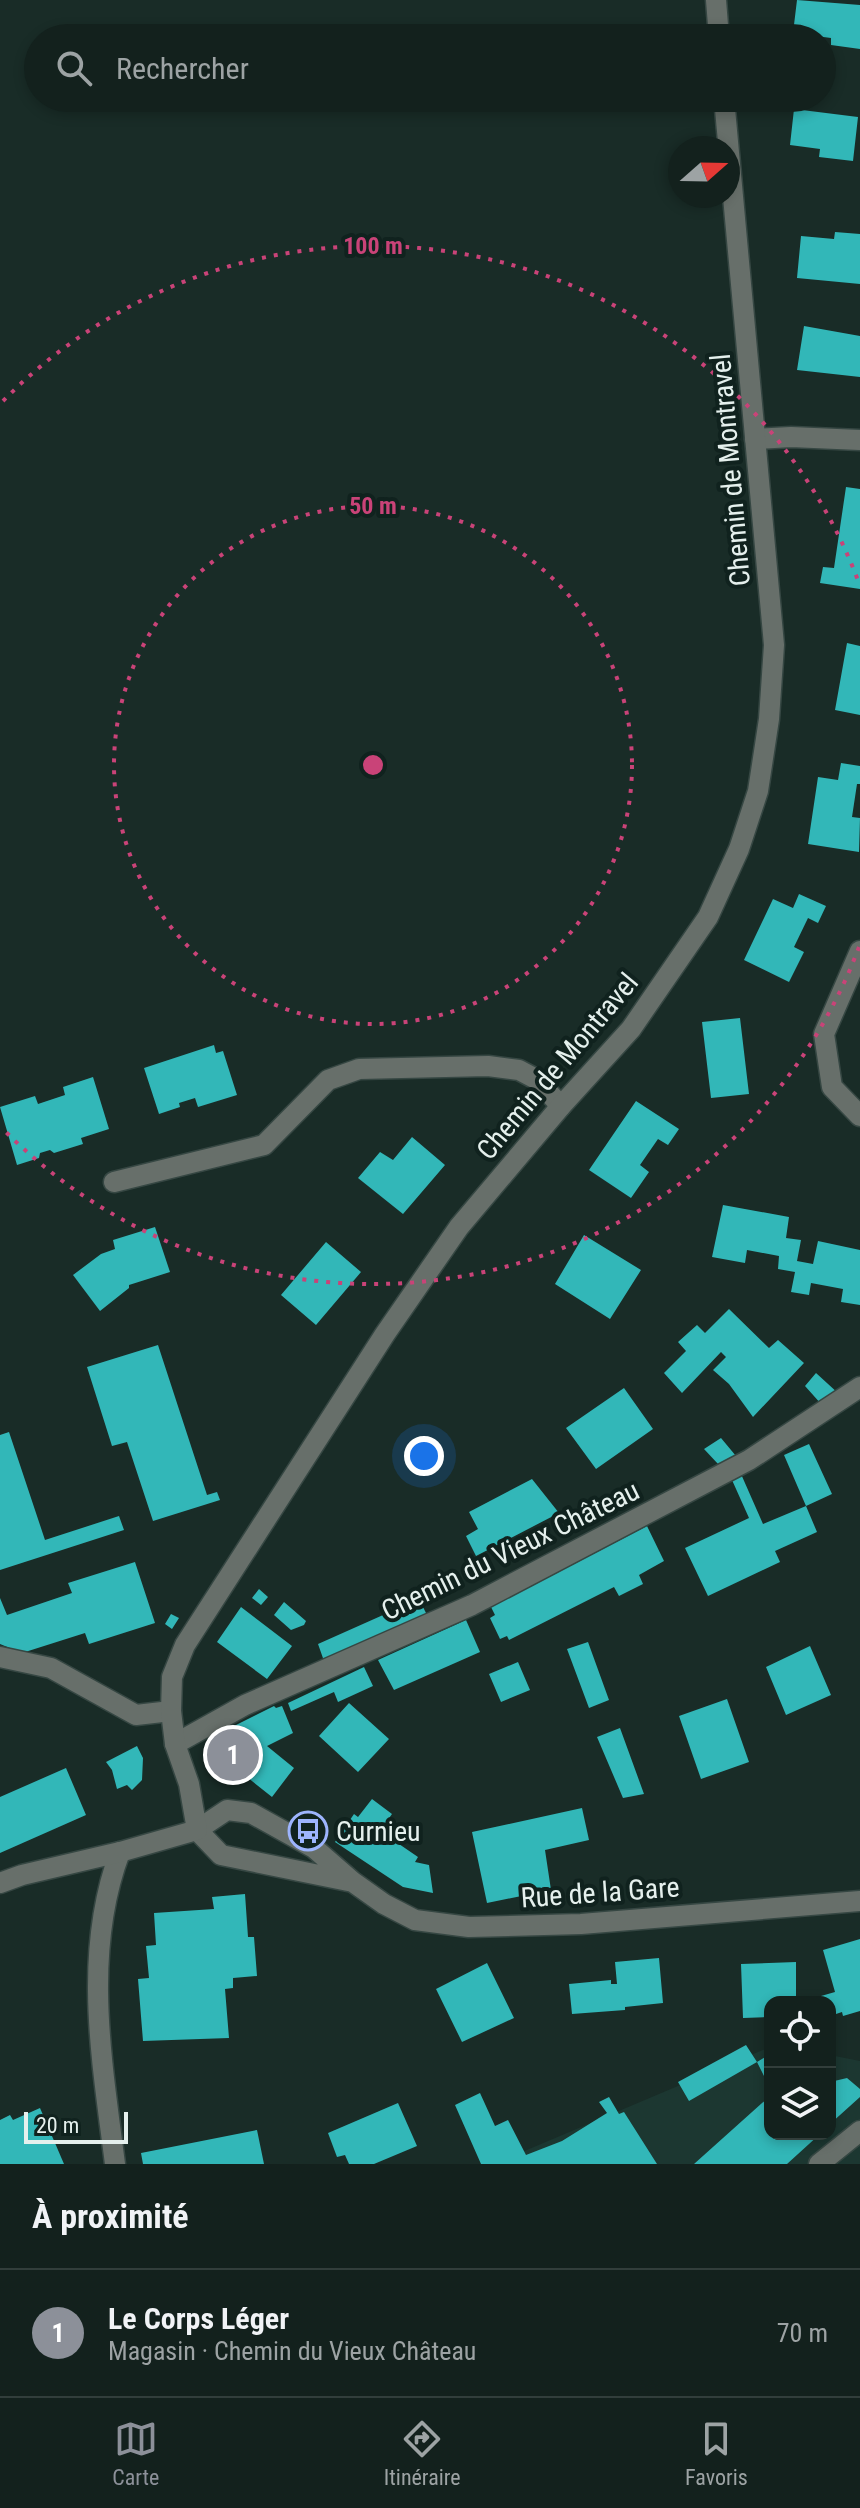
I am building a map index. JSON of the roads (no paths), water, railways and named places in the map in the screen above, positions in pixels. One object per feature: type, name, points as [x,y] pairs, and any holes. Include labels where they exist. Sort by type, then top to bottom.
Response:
[{"type":"street","points":[[716,0],[718,24]]},
{"type":"street","name":"Chemin de Montravel","points":[[197,1830],[189,1784],[175,1744],[171,1711],[172,1677],[185,1645],[385,1334],[459,1227],[631,1029],[708,917],[739,849],[758,791],[769,719],[774,645],[725,112]]},
{"type":"street","points":[[755,439],[860,440]]},
{"type":"street","points":[[860,951],[824,1034],[832,1087],[860,1116]]},
{"type":"street","points":[[114,1182],[264,1145],[328,1080],[359,1069],[488,1066],[519,1070],[536,1079],[561,1106]]},
{"type":"street","name":"Chemin du Vieux Château","points":[[175,1744],[245,1705],[472,1605],[749,1460],[860,1387]]},
{"type":"street","points":[[0,1657],[51,1668],[136,1715],[171,1711]]},
{"type":"street","name":"Rue de la Gare","points":[[353,1882],[221,1855],[197,1830],[227,1810],[251,1813],[314,1848],[384,1904],[415,1920],[469,1927],[581,1924],[860,1901]]},
{"type":"street","points":[[0,1883],[197,1830]]},
{"type":"street","points":[[115,2164],[98,2031],[101,1923],[109,1881],[120,1852]]},
{"type":"street","points":[[819,2164],[860,2131]]},
{"type":"place","name":"Le Corps Léger","points":[[233,1755]]},
{"type":"place","name":"Curnieu","points":[[308,1831]]}]
